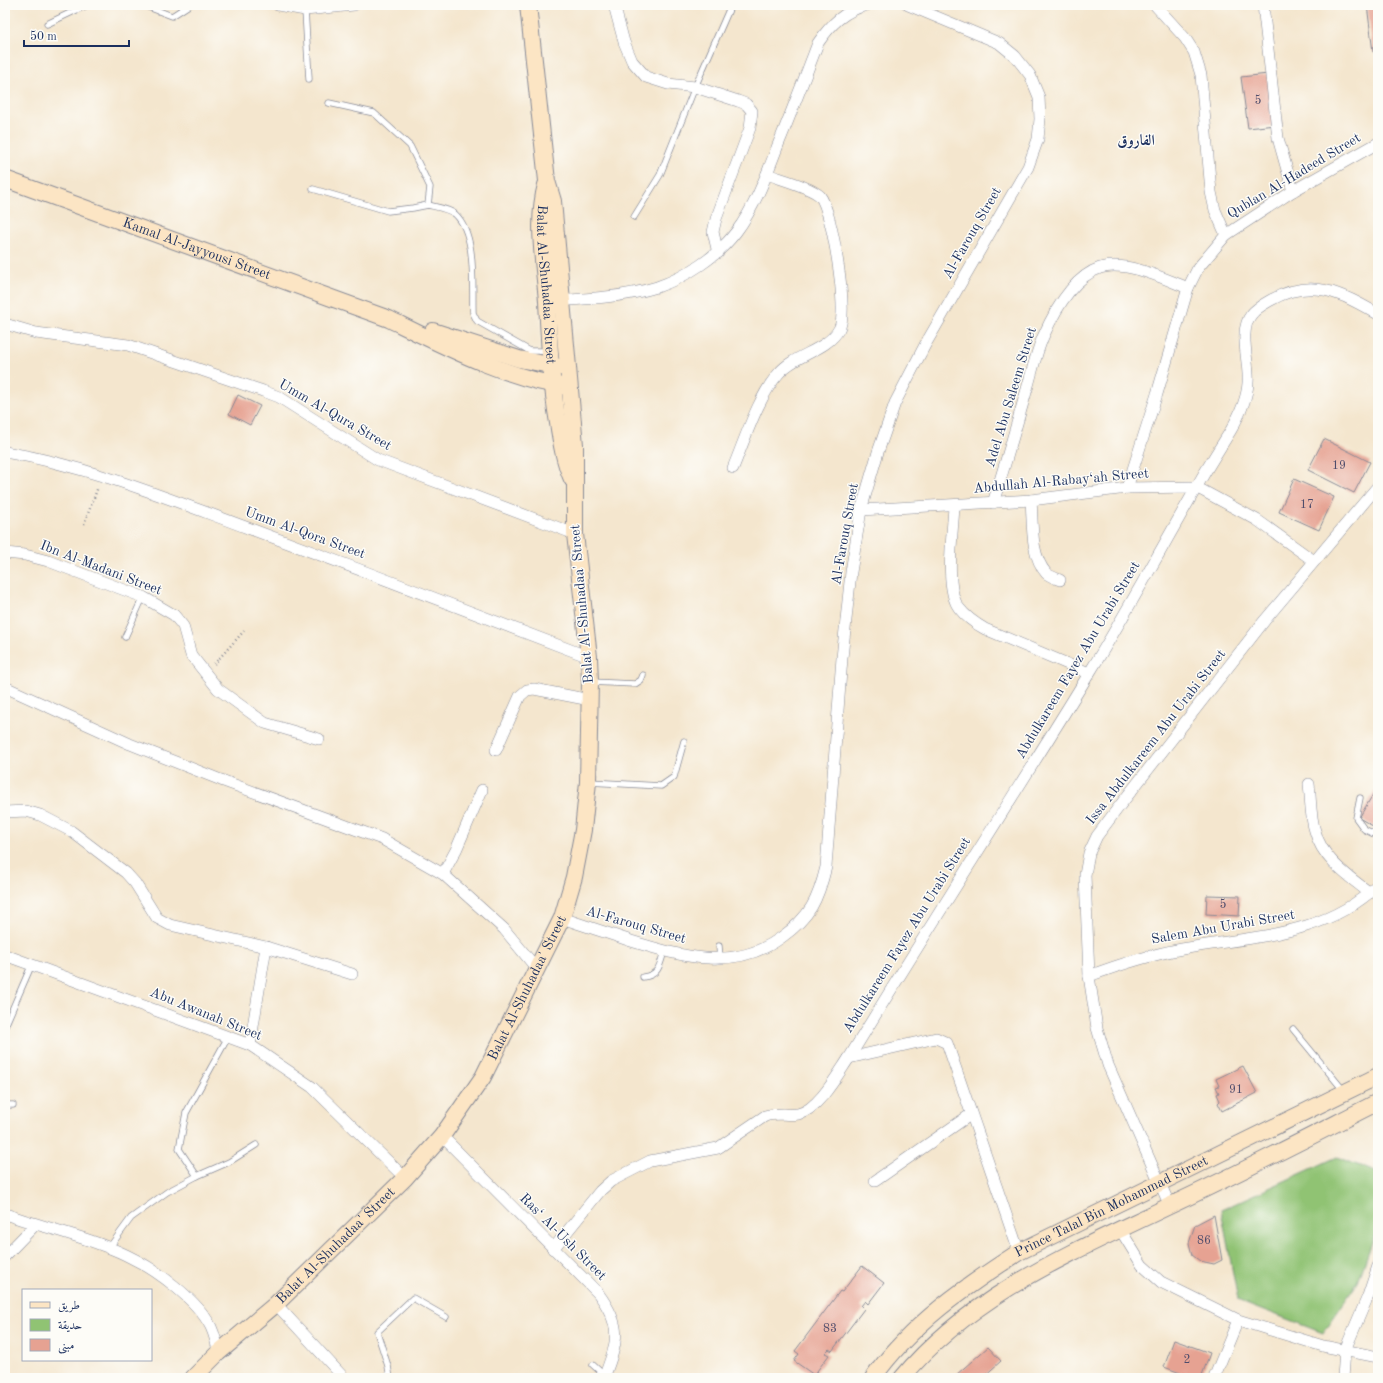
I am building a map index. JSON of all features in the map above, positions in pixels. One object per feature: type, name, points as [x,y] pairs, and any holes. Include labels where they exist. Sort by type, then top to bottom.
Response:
[{"type":"street","points":[[278,5],[305,10],[354,5]]},
{"type":"street","name":"Balat Al-Shuhadaa' Street","points":[[193,1378],[218,1353],[276,1304],[405,1178],[442,1136],[482,1077],[537,970],[562,918],[574,877],[582,836],[588,782],[590,657],[575,534],[575,445],[569,388],[563,300],[553,200],[547,181],[528,5]]},
{"type":"street","points":[[614,5],[624,42],[632,60],[646,77],[668,84],[695,87],[746,104],[750,108],[753,115],[750,128],[716,219],[713,232],[718,253]]},
{"type":"street","points":[[547,301],[617,295],[657,287],[687,273],[718,253],[736,232],[767,174],[818,43],[830,26],[844,13],[867,5]]},
{"type":"street","name":"Al-Farouq Street","points":[[562,918],[664,951],[692,957],[720,959],[746,955],[771,945],[797,926],[812,909],[821,887],[827,852],[835,738],[850,580],[861,510],[878,452],[895,403],[924,345],[1028,168],[1038,139],[1040,119],[1039,97],[1030,75],[1015,56],[999,43],[908,5]]},
{"type":"street","points":[[1126,488],[1157,394],[1188,288],[1198,268],[1226,235],[1215,210],[1211,192],[1201,75],[1194,52],[1185,38],[1155,5]]},
{"type":"street","points":[[1263,5],[1278,138],[1293,191]]},
{"type":"street","name":"Qublan Al-Hadeed Street","points":[[1226,235],[1293,191],[1378,142]]},
{"type":"street","points":[[733,468],[767,388],[779,372],[796,358],[819,347],[835,335],[840,328],[842,320],[842,292],[826,209],[822,200],[814,192],[767,174]]},
{"type":"street","name":"Kamal Al-Jayyousi Street","points":[[5,179],[389,319],[443,345],[502,369],[552,385],[569,388]]},
{"type":"street","name":"Balat Al-Shuhadaa' Street","points":[[547,181],[543,196],[542,209],[552,385],[562,448],[567,468],[574,482]]},
{"type":"street","name":"Adel Abu Saleem Street","points":[[993,503],[1043,338],[1056,311],[1068,294],[1083,278],[1100,268],[1116,266],[1148,272],[1188,288]]},
{"type":"street","name":"Abdulkareem Fayez Abu Urabi Street","points":[[553,1248],[600,1191],[611,1181],[625,1172],[650,1161],[718,1148],[750,1126],[773,1113],[798,1114],[814,1106],[849,1058],[1089,673],[1143,583],[1196,487],[1243,407],[1248,383],[1245,338],[1247,321],[1250,315],[1258,308],[1278,296],[1298,290],[1317,288],[1332,291],[1350,298],[1378,314]]},
{"type":"street","name":"Kamal Al-Jayyousi Street","points":[[389,319],[416,325],[519,359],[550,358],[568,367]]},
{"type":"street","name":"Umm Al-Qura Street","points":[[5,324],[36,333],[128,345],[268,393],[278,397],[378,460],[575,534]]},
{"type":"street","name":"Umm Al-Qora Street","points":[[5,452],[55,462],[103,476],[331,558],[590,657]]},
{"type":"street","name":"Issa Abdulkareem Abu Urabi Street","points":[[1170,1206],[1108,1065],[1097,1028],[1089,976],[1085,875],[1089,854],[1097,836],[1265,620],[1378,486]]},
{"type":"street","name":"Abdullah Al-Rabay‘ah Street","points":[[861,510],[954,506],[1031,500],[1126,488],[1196,487],[1257,520],[1314,561]]},
{"type":"street","points":[[1031,500],[1035,546],[1040,564],[1047,574],[1060,580]]},
{"type":"street","points":[[954,506],[951,590],[959,608],[973,623],[1089,673]]},
{"type":"street","name":"Ibn Al-Madani Street","points":[[5,553],[25,555],[48,561],[142,597],[174,615],[183,626],[191,655],[218,689],[265,723],[319,739]]},
{"type":"street","points":[[5,687],[130,744],[220,780],[382,839],[443,874],[504,929],[537,970]]},
{"type":"street","points":[[496,750],[520,696],[527,690],[534,689],[590,700]]},
{"type":"street","points":[[1309,784],[1314,831],[1322,847],[1333,864],[1370,894]]},
{"type":"street","points":[[443,874],[456,850],[482,790]]},
{"type":"street","points":[[5,812],[26,811],[40,815],[71,831],[126,873],[157,918],[170,925],[266,947],[352,974]]},
{"type":"street","name":"Salem Abu Urabi Street","points":[[1089,976],[1140,958],[1304,928],[1335,914],[1370,894],[1378,885]]},
{"type":"street","points":[[250,1045],[266,947]]},
{"type":"street","name":"Abu Awanah Street","points":[[5,955],[250,1045],[312,1087],[405,1178]]},
{"type":"street","points":[[849,1058],[936,1038],[946,1042],[970,1115],[1019,1252]]},
{"type":"street","name":"Prince Talal Bin Mohammad Street","points":[[873,1378],[902,1343],[928,1317],[973,1282],[1019,1252],[1378,1076]]},
{"type":"street","name":"Prince Talal Bin Mohammad Street","points":[[902,1378],[916,1360],[941,1336],[985,1303],[1061,1258],[1170,1206],[1378,1102]]},
{"type":"street","points":[[875,1181],[970,1115]]},
{"type":"street","name":"Ras‘ Al-Ush Street","points":[[442,1136],[598,1293],[610,1309],[615,1322],[615,1348],[604,1377]]},
{"type":"street","points":[[5,1214],[109,1248],[127,1255],[148,1268],[175,1287],[194,1305],[210,1326],[216,1339],[218,1353]]},
{"type":"street","points":[[5,1256],[35,1225]]},
{"type":"street","points":[[1120,1229],[1142,1265],[1161,1282],[1238,1320],[1323,1346],[1378,1357]]},
{"type":"street","points":[[1343,1378],[1344,1350],[1368,1296],[1378,1266]]},
{"type":"street","points":[[276,1304],[344,1378]]},
{"type":"street","points":[[1214,1378],[1238,1320]]},
{"type":"lane","points":[[47,24],[87,5]]},
{"type":"lane","points":[[143,5],[172,16],[189,5]]},
{"type":"lane","points":[[634,218],[660,175],[695,87],[731,5]]},
{"type":"lane","points":[[305,10],[309,79]]},
{"type":"lane","points":[[329,103],[374,113],[410,146],[430,187],[428,205]]},
{"type":"lane","points":[[313,189],[388,210],[428,205],[454,214],[465,228],[471,247],[473,313],[477,321],[530,350],[550,358]]},
{"type":"lane","points":[[125,637],[142,597]]},
{"type":"lane","points":[[590,682],[635,684],[641,680],[643,675]]},
{"type":"lane","points":[[588,782],[661,786],[674,777],[684,741]]},
{"type":"lane","points":[[1360,798],[1356,818],[1364,829],[1378,836]]},
{"type":"lane","points":[[719,946],[720,959]]},
{"type":"lane","points":[[643,977],[651,976],[657,972],[664,951]]},
{"type":"lane","points":[[5,1026],[32,964]]},
{"type":"lane","points":[[1293,1029],[1345,1093]]},
{"type":"lane","points":[[197,1176],[179,1150],[182,1130],[186,1113],[228,1037]]},
{"type":"lane","points":[[5,1105],[13,1105]]},
{"type":"lane","points":[[109,1248],[131,1218],[167,1192],[197,1176],[229,1162],[256,1145]]},
{"type":"lane","points":[[390,1378],[388,1366],[377,1332],[413,1298],[446,1317]]},
{"type":"lane","points":[[593,1366],[604,1377]]},
{"type":"path","points":[[84,524],[103,476]]},
{"type":"path","points":[[200,668],[213,665],[244,631]]},
{"type":"green space","points":[[1337,1157],[1378,1173],[1378,1225],[1358,1282],[1323,1333],[1238,1300],[1221,1210]]},
{"type":"building","points":[[1367,5],[1378,5],[1378,52],[1373,52]]},
{"type":"building","points":[[1268,74],[1275,125],[1248,128],[1241,77]]},
{"type":"building","points":[[238,395],[260,406],[250,425],[229,414]]},
{"type":"building","points":[[1324,439],[1370,462],[1354,493],[1308,470]]},
{"type":"building","points":[[1294,479],[1334,497],[1319,530],[1279,512]]},
{"type":"building","points":[[1378,786],[1378,829],[1359,818]]},
{"type":"building","points":[[1207,895],[1240,896],[1239,916],[1206,914]]},
{"type":"building","points":[[1243,1066],[1257,1093],[1222,1111],[1218,1103],[1220,1101],[1217,1094],[1219,1093],[1216,1087],[1219,1086],[1216,1079]]},
{"type":"building","points":[[1214,1215],[1222,1260],[1214,1264],[1200,1261],[1192,1255],[1189,1243],[1195,1225]]},
{"type":"building","points":[[862,1266],[884,1283],[868,1304],[865,1301],[861,1306],[864,1309],[832,1351],[829,1349],[825,1353],[829,1355],[814,1375],[794,1361],[799,1354],[795,1351],[840,1291],[842,1292]]},
{"type":"building","points":[[1174,1340],[1210,1353],[1201,1378],[1194,1378],[1164,1367]]},
{"type":"building","points":[[988,1347],[1001,1361],[982,1378],[959,1378],[956,1375]]},
{"type":"district","name":"الفاروق","points":[[1136,141]]}]
